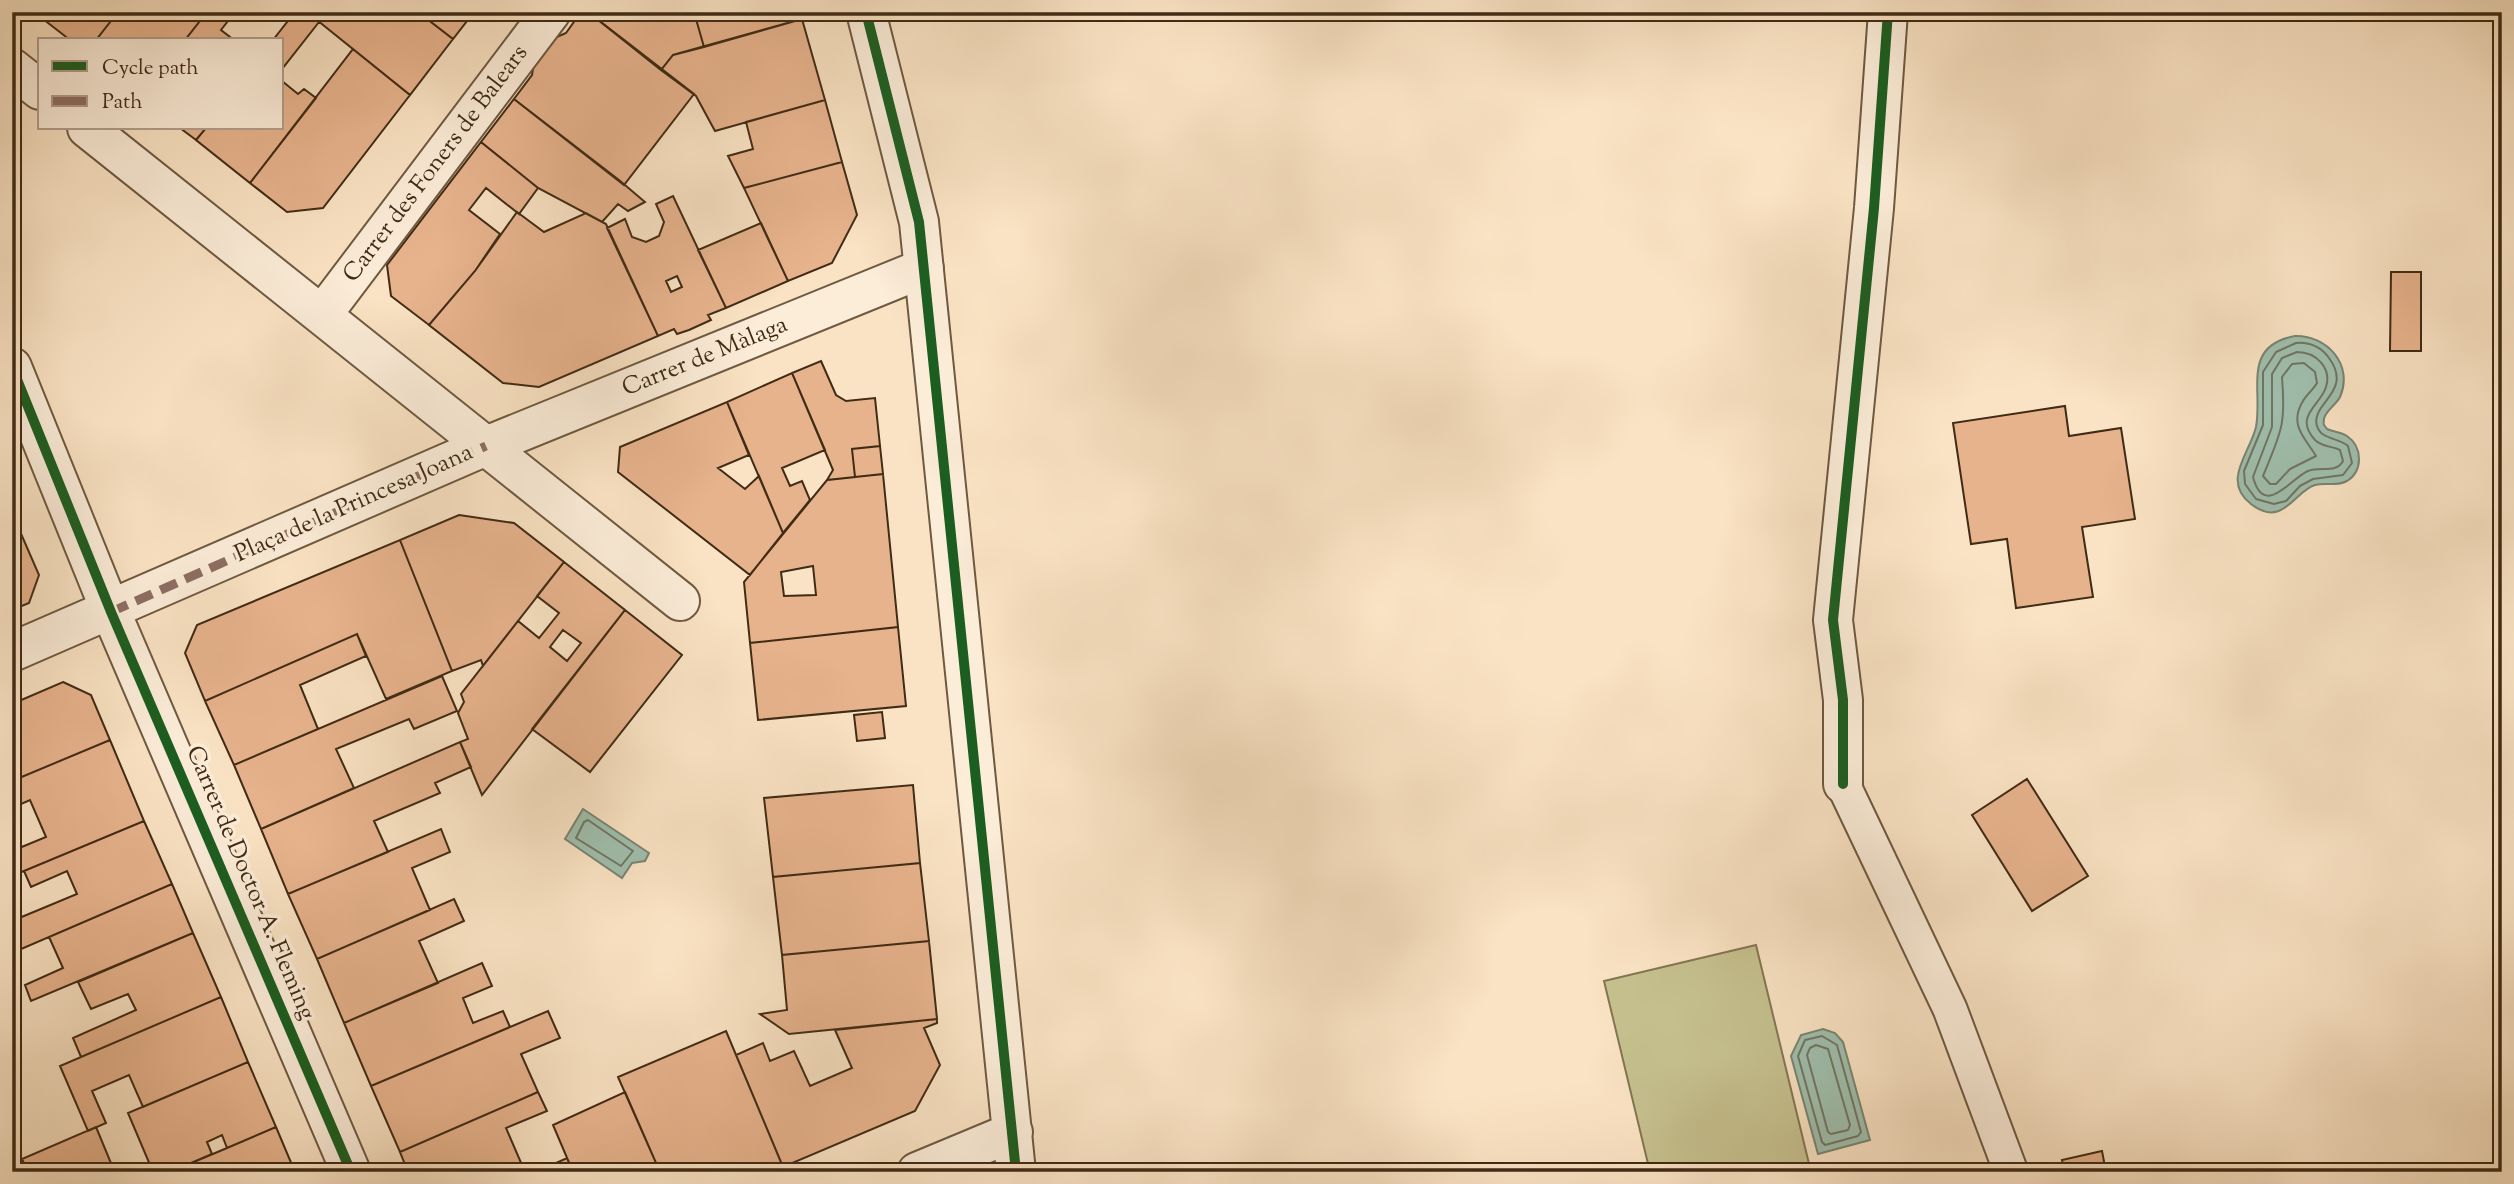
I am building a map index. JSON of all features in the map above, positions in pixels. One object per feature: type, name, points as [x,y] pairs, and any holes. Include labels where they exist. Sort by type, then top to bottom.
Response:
[{"type":"street","name":"Carrer des Foners de Balears","points":[[322,315],[551,12]]},
{"type":"street","points":[[866,12],[919,222],[1016,1172]]},
{"type":"street","points":[[1843,784],[1843,701],[1833,620],[1874,208],[1888,12]]},
{"type":"street","points":[[12,68],[38,88]]},
{"type":"street","name":"Plaça de la Princesa Joana","points":[[90,130],[486,446],[111,612]]},
{"type":"street","name":"Carrer de Màlaga","points":[[486,446],[924,268]]},
{"type":"street","points":[[12,367],[111,612],[12,652]]},
{"type":"street","points":[[486,446],[680,601]]},
{"type":"street","name":"Carrer de Doctor A. Fleming","points":[[111,612],[351,1172]]},
{"type":"street","points":[[917,1172],[1013,1132]]},
{"type":"lane","points":[[1843,784],[1950,1009],[2011,1172]]},
{"type":"shaded area","points":[[1756,945],[1811,1172],[1650,1172],[1604,981]]},
{"type":"water","points":[[2295,336],[2307,337],[2327,346],[2340,363],[2343,385],[2340,397],[2325,416],[2324,424],[2327,429],[2345,435],[2352,441],[2358,452],[2358,465],[2347,481],[2315,485],[2280,511],[2262,511],[2242,495],[2238,476],[2256,427],[2258,371],[2261,359],[2267,349],[2278,341]]},
{"type":"water","points":[[583,809],[649,853],[645,861],[632,863],[622,878],[565,839]]},
{"type":"water","points":[[1823,1029],[1835,1033],[1843,1042],[1870,1140],[1818,1154],[1791,1056],[1801,1035]]},
{"type":"building","points":[[34,12],[118,12],[98,38],[67,38]]},
{"type":"building","points":[[118,12],[207,12],[187,38],[98,38]]},
{"type":"building","points":[[207,12],[235,12],[221,30],[231,38],[187,38]]},
{"type":"building","points":[[295,12],[307,12],[319,22],[284,66],[284,38],[275,38]]},
{"type":"building","points":[[307,12],[418,12],[453,39],[410,95]]},
{"type":"building","points":[[418,12],[474,12],[453,39]]},
{"type":"building","points":[[581,12],[588,12],[694,94],[624,185],[514,99],[532,75],[534,62],[550,40],[566,33]]},
{"type":"building","points":[[588,12],[694,12],[704,47],[673,55],[661,70]]},
{"type":"building","points":[[694,12],[800,12],[802,19],[704,47]]},
{"type":"building","points":[[802,19],[825,100],[715,131],[696,96],[661,70],[673,55]]},
{"type":"building","points":[[353,49],[410,95],[323,208],[287,212],[250,183]]},
{"type":"building","points":[[284,83],[298,94],[304,89],[316,98],[250,183],[196,140],[204,130],[284,130]]},
{"type":"building","points":[[514,99],[645,202],[628,211],[618,204],[602,222],[538,188],[481,142]]},
{"type":"building","points":[[825,100],[842,162],[744,188],[728,156],[753,149],[746,122]]},
{"type":"building","points":[[183,130],[204,130],[196,140]]},
{"type":"building","points":[[481,142],[538,188],[519,214],[486,188],[469,210],[500,234],[475,271],[429,325],[391,296],[387,265]]},
{"type":"building","points":[[842,162],[857,215],[832,263],[788,281],[744,188]]},
{"type":"building","points":[[673,196],[726,308],[708,315],[711,320],[689,330],[677,334],[674,329],[658,336],[607,228],[625,219],[632,237],[646,242],[659,236],[664,222],[656,204]],"holes":[[[677,276],[682,287],[671,292],[666,281]]]},
{"type":"building","points":[[517,212],[544,232],[586,213],[606,224],[658,336],[539,387],[503,383],[429,325],[475,271]]},
{"type":"building","points":[[761,223],[788,281],[726,308],[698,250]]},
{"type":"building","points":[[2391,272],[2421,272],[2421,351],[2390,351]]},
{"type":"building","points":[[821,361],[836,395],[846,401],[875,398],[880,446],[852,449],[855,477],[827,480],[833,470],[792,373]]},
{"type":"building","points":[[792,373],[825,450],[782,468],[790,486],[802,481],[810,500],[783,533],[727,402]]},
{"type":"building","points":[[727,402],[749,455],[718,468],[745,489],[759,476],[783,533],[750,575],[618,472],[620,447]]},
{"type":"building","points":[[2065,406],[2069,436],[2121,428],[2135,519],[2082,527],[2093,597],[2016,608],[2007,539],[1971,544],[1953,423]]},
{"type":"building","points":[[880,446],[883,474],[855,477],[852,449]]},
{"type":"building","points":[[883,474],[898,627],[750,643],[744,582],[827,480]],"holes":[[[813,566],[816,595],[784,596],[781,572]]]},
{"type":"building","points":[[12,513],[39,575],[29,603],[12,610]]},
{"type":"building","points":[[459,515],[514,523],[564,562],[483,666],[481,660],[452,671],[400,540]]},
{"type":"building","points":[[400,540],[452,671],[386,699],[357,634],[205,701],[185,653],[197,625]]},
{"type":"building","points":[[564,562],[625,610],[482,795],[460,742],[468,739],[458,713],[464,702],[461,694],[518,621],[539,638],[559,613],[537,596]],"holes":[[[563,630],[581,643],[567,661],[550,647]]]},
{"type":"building","points":[[625,610],[682,655],[590,772],[532,729]]},
{"type":"building","points":[[898,627],[906,706],[758,720],[750,643]]},
{"type":"building","points":[[357,634],[366,656],[300,685],[318,729],[234,765],[205,701]]},
{"type":"building","points":[[442,676],[457,711],[414,729],[409,719],[336,749],[354,788],[261,829],[234,765]]},
{"type":"building","points":[[63,682],[91,695],[110,740],[12,781],[12,704]]},
{"type":"building","points":[[882,712],[885,738],[857,741],[854,715]]},
{"type":"building","points":[[110,740],[144,821],[12,876],[12,851],[46,837],[30,800],[12,808],[12,781]]},
{"type":"building","points":[[460,742],[471,767],[435,783],[440,793],[374,821],[388,852],[288,894],[261,829]]},
{"type":"building","points":[[2027,779],[2088,876],[2032,911],[1972,815]]},
{"type":"building","points":[[913,785],[920,863],[773,877],[764,798]]},
{"type":"building","points":[[144,821],[172,884],[12,953],[12,921],[77,894],[67,871],[31,887],[24,871]]},
{"type":"building","points":[[441,829],[450,852],[412,868],[430,910],[317,959],[288,894]]},
{"type":"building","points":[[920,863],[929,941],[782,955],[773,877]]},
{"type":"building","points":[[172,884],[193,933],[31,1001],[25,985],[63,968],[49,937]]},
{"type":"building","points":[[454,899],[464,921],[419,941],[438,983],[344,1023],[317,959]]},
{"type":"building","points":[[193,933],[221,997],[81,1057],[73,1038],[136,1010],[128,994],[91,1009],[78,982]]},
{"type":"building","points":[[929,941],[937,1019],[789,1034],[760,1014],[787,1010],[782,955]]},
{"type":"building","points":[[482,963],[492,986],[463,998],[473,1023],[503,1011],[510,1027],[371,1086],[344,1023]]},
{"type":"building","points":[[221,997],[248,1062],[143,1107],[129,1075],[92,1091],[106,1123],[88,1131],[60,1066]]},
{"type":"building","points":[[548,1011],[560,1038],[521,1054],[538,1092],[400,1152],[371,1086]]},
{"type":"building","points":[[937,1019],[937,1023],[924,1028],[940,1065],[915,1111],[783,1167],[736,1055],[763,1043],[770,1061],[794,1051],[810,1086],[852,1068],[835,1030]]},
{"type":"building","points":[[726,1031],[783,1167],[773,1172],[660,1172],[618,1077]]},
{"type":"building","points":[[248,1062],[276,1127],[227,1148],[222,1135],[207,1142],[212,1154],[170,1172],[153,1172],[128,1113]]},
{"type":"building","points":[[538,1092],[547,1111],[506,1128],[525,1172],[408,1172],[400,1152]]},
{"type":"building","points":[[625,1092],[660,1172],[573,1172],[553,1125]]},
{"type":"building","points":[[96,1127],[113,1168],[103,1172],[28,1172],[22,1159]]},
{"type":"building","points":[[276,1127],[295,1172],[170,1172],[227,1148]]},
{"type":"building","points":[[2102,1151],[2106,1172],[2064,1172],[2062,1160]]},
{"type":"building","points":[[567,1158],[573,1172],[536,1172]]},
{"type":"marked path","points":[[111,612],[486,446]]},
{"type":"cycle path","points":[[866,12],[919,222],[1016,1172]]},
{"type":"cycle path","points":[[1843,784],[1843,700],[1833,620],[1874,208],[1888,12]]},
{"type":"cycle path","points":[[12,367],[111,612],[351,1172]]}]
